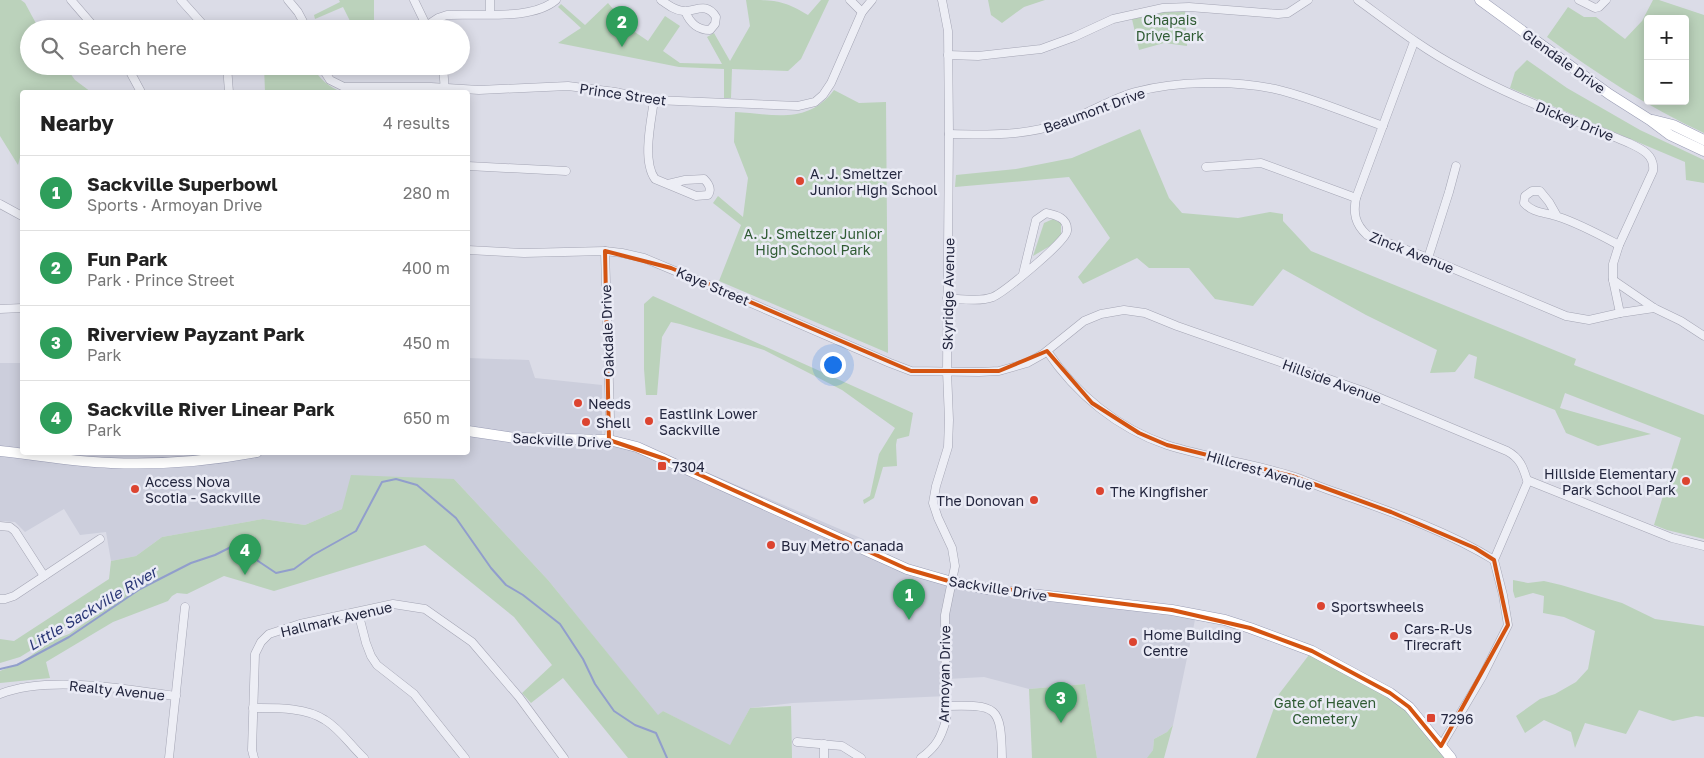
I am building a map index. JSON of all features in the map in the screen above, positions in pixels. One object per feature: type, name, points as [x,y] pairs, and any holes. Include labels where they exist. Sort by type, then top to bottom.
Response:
[{"type":"main road","name":"Glendale Drive","points":[[1480,0],[1609,94],[1670,135],[1704,151]]},
{"type":"main road","name":"Glendale Drive","points":[[1650,120],[1673,125],[1704,140]]},
{"type":"main road","name":"Sackville Drive","points":[[470,431],[515,438],[609,440],[637,447],[907,569],[952,582],[988,589],[1172,610],[1225,620],[1250,628],[1312,651],[1344,666],[1390,692],[1409,707],[1451,758]]},
{"type":"main road","points":[[0,451],[20,453]]},
{"type":"main road","points":[[37,455],[112,463],[177,462],[241,455]]},
{"type":"street","points":[[72,0],[89,20]]},
{"type":"street","points":[[181,0],[199,20]]},
{"type":"street","points":[[288,0],[302,20]]},
{"type":"street","points":[[414,0],[424,20]]},
{"type":"street","points":[[490,0],[490,14]]},
{"type":"street","points":[[436,20],[447,15],[536,11],[556,0]]},
{"type":"street","points":[[661,0],[671,7],[685,11]]},
{"type":"street","points":[[850,0],[862,12]]},
{"type":"street","name":"Prince Street","points":[[327,75],[330,80],[344,87],[479,90],[568,86],[654,100],[798,106],[815,102],[823,95],[831,83],[862,12],[872,0]]},
{"type":"street","name":"Skyridge Avenue","points":[[942,0],[948,32],[947,371],[949,420],[948,447],[936,486],[933,503],[955,558],[955,572],[952,582]]},
{"type":"street","points":[[948,54],[986,55],[1041,48],[1074,37],[1113,19],[1162,4],[1278,14],[1288,13],[1308,0]]},
{"type":"street","name":"Dickey Drive","points":[[1358,0],[1414,42],[1457,68],[1506,93],[1645,151],[1654,163],[1653,170],[1619,245],[1613,264],[1620,313]]},
{"type":"street","points":[[1579,0],[1595,8],[1600,7],[1606,0]]},
{"type":"street","name":"Zinck Avenue","points":[[1414,42],[1356,198],[1354,208],[1356,221],[1360,228],[1367,235],[1428,258],[1566,316],[1589,320],[1654,308]]},
{"type":"street","points":[[132,75],[140,90]]},
{"type":"street","points":[[228,75],[229,90]]},
{"type":"street","points":[[444,75],[445,90]]},
{"type":"street","name":"Beaumont Drive","points":[[949,134],[1010,134],[1037,131],[1084,114],[1134,92],[1190,83],[1275,89],[1383,126]]},
{"type":"street","points":[[654,100],[650,132],[649,168],[655,179],[696,196],[708,195],[710,191],[704,179],[685,180],[668,184]]},
{"type":"street","points":[[1206,167],[1261,163],[1356,198]]},
{"type":"street","points":[[470,166],[566,171]]},
{"type":"street","points":[[1428,258],[1456,166]]},
{"type":"street","points":[[0,204],[20,215]]},
{"type":"street","points":[[947,298],[991,298],[1016,283],[1023,274],[1059,244],[1066,235],[1068,231],[1058,215],[1046,213],[1036,220],[1023,274]]},
{"type":"street","points":[[1557,216],[1595,232],[1619,245]]},
{"type":"street","name":"Kaye Street","points":[[470,250],[622,252],[662,265],[904,369],[911,371],[947,371]]},
{"type":"street","name":"Oakdale Drive","points":[[605,251],[609,440]]},
{"type":"street","points":[[1614,280],[1654,308],[1681,321],[1704,336]]},
{"type":"street","points":[[0,309],[20,308]]},
{"type":"street","name":"Hillside Avenue","points":[[947,371],[999,371],[1027,363],[1047,351],[1084,321],[1101,314],[1124,310],[1146,313],[1177,326],[1363,391],[1507,451],[1515,455],[1519,460],[1528,481]]},
{"type":"street","name":"Hillcrest Avenue","points":[[1047,351],[1060,370],[1092,403],[1115,420],[1139,433],[1167,445],[1292,476],[1391,512],[1466,544],[1494,560]]},
{"type":"street","points":[[1441,746],[1482,677],[1508,625],[1494,560],[1528,481],[1672,538],[1704,546]]},
{"type":"street","points":[[0,526],[10,527],[15,531],[44,576]]},
{"type":"street","points":[[0,599],[14,596],[100,539]]},
{"type":"street","name":"Armoyan Drive","points":[[921,758],[934,747],[943,732],[946,720],[945,614],[952,582]]},
{"type":"street","name":"Hallmark Avenue","points":[[254,758],[252,750],[255,654],[261,642],[269,634],[287,628],[393,604],[425,609],[472,642],[504,678],[564,758]]},
{"type":"street","points":[[169,758],[185,607]]},
{"type":"street","points":[[358,612],[366,643],[374,660],[414,694],[464,758]]},
{"type":"street","name":"Realty Avenue","points":[[0,694],[11,689],[51,685],[87,685],[176,696]]},
{"type":"street","points":[[946,706],[977,706],[994,712],[1001,730],[1002,758]]},
{"type":"street","points":[[253,708],[290,710],[317,715],[338,730],[364,758]]},
{"type":"street","points":[[797,742],[842,746],[860,758]]},
{"type":"street","points":[[824,744],[824,758]]},
{"type":"highlighted area","points":[[605,251],[671,268],[911,371],[999,371],[1047,351],[1092,403],[1139,433],[1167,445],[1292,476],[1391,512],[1475,548],[1494,560],[1508,625],[1441,746],[1409,707],[1390,693],[1312,651],[1250,628],[1172,610],[952,582],[907,569],[665,459],[609,440]]},
{"type":"shaded area","points":[[470,358],[529,360],[535,378],[602,385],[602,438],[655,450],[863,539],[903,569],[961,584],[1196,615],[1173,725],[1167,732],[1154,739],[1153,750],[1148,758],[1097,758],[1085,684],[1029,689],[984,677],[947,679],[947,696],[793,703],[750,708],[730,746],[663,711],[658,716],[548,580],[454,479],[342,509],[305,525],[263,519],[162,537],[136,556],[111,561],[106,532],[80,535],[64,509],[25,532],[15,522],[0,521],[0,363],[20,363],[20,455],[470,455]]},
{"type":"green space","points":[[0,0],[21,0],[25,3],[34,20],[20,20],[20,75],[71,75],[88,90],[20,90],[20,158],[18,165],[0,136]]},
{"type":"green space","points":[[339,0],[374,0],[374,20],[350,20],[343,7],[315,19],[314,15],[340,2]]},
{"type":"green space","points":[[746,0],[779,2],[792,6],[808,15],[821,0],[829,0],[801,59],[788,71],[732,69],[731,98],[724,98],[724,69],[679,67],[558,43],[581,28],[558,7],[561,4],[585,25],[608,3],[629,28],[648,41],[665,16],[680,26],[663,51],[680,63],[722,64],[707,37],[714,33],[730,61],[750,26]]},
{"type":"green space","points":[[988,0],[1045,0],[1024,7],[1002,23],[991,15]]},
{"type":"green space","points":[[1653,0],[1659,0],[1704,15],[1704,133],[1651,105],[1689,105],[1689,15],[1645,15]]},
{"type":"green space","points":[[1568,7],[1584,17],[1596,17],[1625,39],[1644,17],[1644,101],[1585,64],[1547,37]]},
{"type":"green space","name":"Chapais Drive Park","points":[[1169,11],[1185,11],[1187,46],[1164,43],[1139,50],[1132,19]]},
{"type":"green space","points":[[1527,60],[1567,88],[1640,130],[1704,160],[1704,183],[1686,180],[1685,162],[1510,88],[1515,72]]},
{"type":"green space","points":[[264,75],[318,75],[338,90],[265,90]]},
{"type":"green space","name":"A. J. Smeltzer Junior High School Park","points":[[834,90],[859,103],[886,102],[888,353],[719,281],[741,225],[713,203],[718,196],[743,217],[748,178],[734,142],[735,112],[776,115],[801,113],[824,101]]},
{"type":"green space","points":[[1140,129],[1169,198],[1182,213],[1238,218],[1270,212],[1283,214],[1283,221],[1311,251],[1576,359],[1574,365],[1704,415],[1704,539],[1654,525],[1681,438],[1565,393],[1560,408],[1651,434],[1598,446],[1566,433],[1555,410],[1474,378],[1477,357],[1469,354],[1455,372],[1430,373],[1437,350],[1366,315],[1283,269],[1253,306],[1215,299],[1189,268],[1149,268],[1137,258],[1083,284],[1078,277],[1110,238],[1069,177],[955,187],[956,175],[1016,169],[1072,158]]},
{"type":"green space","points":[[1053,219],[1061,223],[1061,237],[1033,256],[1044,223]]},
{"type":"green space","points":[[653,296],[913,413],[909,436],[897,439],[897,466],[883,467],[874,498],[864,504],[863,500],[870,496],[879,454],[895,428],[842,390],[764,350],[671,322],[662,337],[657,395],[646,395],[644,304]]},
{"type":"green space","points":[[351,475],[454,479],[548,580],[658,715],[663,711],[730,745],[750,708],[791,706],[792,758],[628,758],[563,678],[531,703],[522,693],[552,665],[514,617],[425,545],[274,591],[224,576],[187,594],[177,593],[168,601],[113,622],[46,662],[50,678],[0,683],[0,671],[22,662],[51,641],[69,634],[110,605],[109,601],[89,611],[75,624],[53,635],[20,657],[0,663],[0,639],[14,641],[109,579],[111,561],[136,556],[162,537],[263,519],[305,525],[342,509]]},
{"type":"green space","points":[[1513,580],[1528,583],[1544,581],[1561,585],[1622,603],[1655,619],[1704,626],[1704,717],[1696,716],[1673,721],[1639,710],[1626,734],[1585,723],[1575,748],[1571,732],[1544,720],[1525,733],[1516,716],[1540,699],[1555,694],[1576,682],[1588,669],[1595,631],[1564,617],[1543,613],[1544,596],[1533,593],[1515,598]]},
{"type":"green space","name":"Gate of Heaven Cemetery","points":[[1312,651],[1390,693],[1451,758],[1256,758],[1279,694]]},
{"type":"green space","points":[[1085,684],[1097,758],[1032,758],[1029,689]]},
{"type":"green space","points":[[1173,725],[1164,758],[1147,758],[1153,750],[1154,739],[1167,732]]},
{"type":"waterway","name":"Little Sackville River","points":[[0,669],[17,665],[69,637],[140,589],[191,563],[231,547],[248,545],[258,561],[276,573],[294,569],[313,555],[356,531],[382,482],[396,479],[417,485],[456,518],[491,568],[506,585],[523,595],[560,624],[583,659],[595,684],[614,711],[635,725],[656,733],[667,758]]},
{"type":"place","name":"Fun Park","points":[[622,47]]},
{"type":"place","name":"A. J. Smeltzer Junior High School","points":[[800,181]]},
{"type":"place","name":"Needs","points":[[578,403]]},
{"type":"place","name":"Eastlink Lower Sackville","points":[[649,421]]},
{"type":"place","name":"Shell","points":[[586,422]]},
{"type":"place","name":"7304","points":[[662,466]]},
{"type":"place","name":"Hillside Elementary Park School Park","points":[[1686,481]]},
{"type":"place","name":"Access Nova Scotia - Sackville","points":[[135,489]]},
{"type":"place","name":"The Kingfisher","points":[[1100,491]]},
{"type":"place","name":"The Donovan","points":[[1034,500]]},
{"type":"place","name":"Buy Metro Canada","points":[[771,545]]},
{"type":"place","name":"Sackville River Linear Park","points":[[245,575]]},
{"type":"place","name":"Sportswheels","points":[[1321,606]]},
{"type":"place","name":"Sackville Superbowl","points":[[909,620]]},
{"type":"place","name":"Cars-R-Us Tirecraft","points":[[1394,636]]},
{"type":"place","name":"Home Building Centre","points":[[1133,642]]},
{"type":"place","name":"7296","points":[[1431,718]]},
{"type":"place","name":"Riverview Payzant Park","points":[[1061,723]]}]
